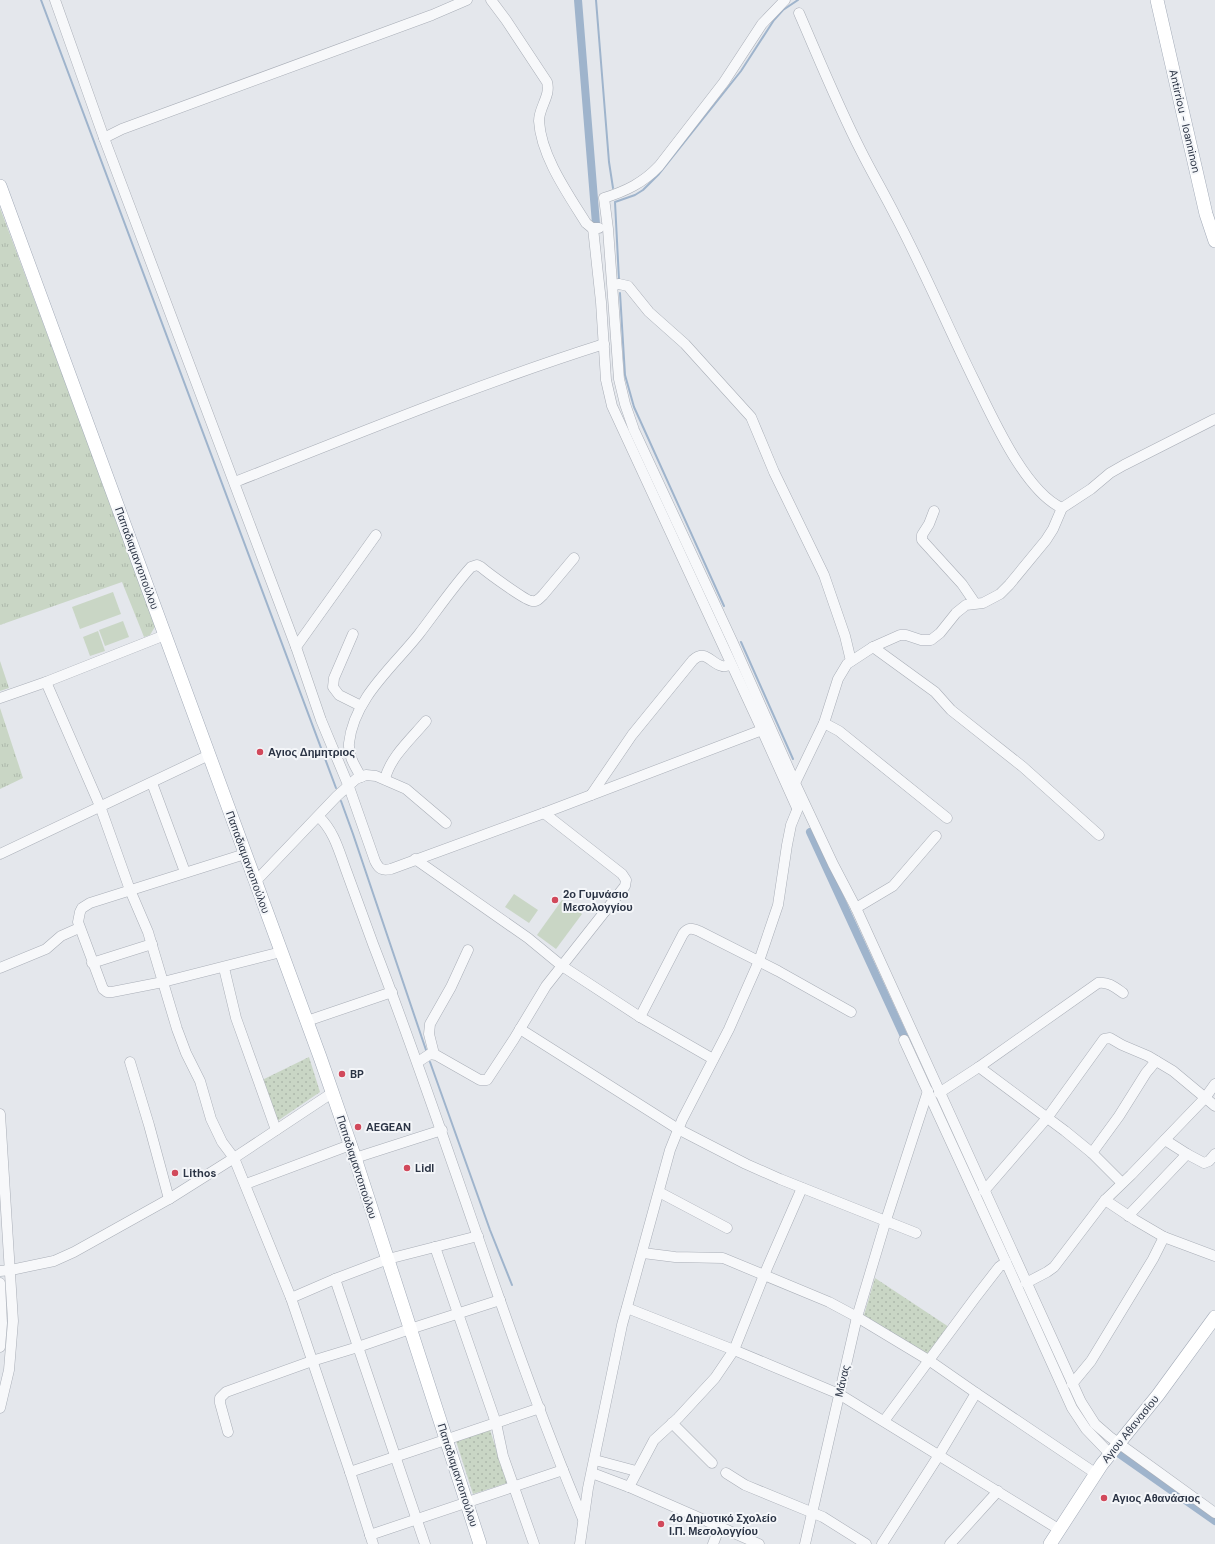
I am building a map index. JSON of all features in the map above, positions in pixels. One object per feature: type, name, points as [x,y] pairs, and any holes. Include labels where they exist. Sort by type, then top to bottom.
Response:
[{"type":"main road","name":"Antirriou - Ioanninon","points":[[1157,0],[1206,214],[1215,242]]},
{"type":"main road","name":"Παπαδιαμαντοπούλου","points":[[0,186],[307,1021],[355,1158],[480,1544]]},
{"type":"main road","name":"Αγιου Αθανασίου","points":[[1050,1544],[1095,1473],[1158,1395],[1215,1317]]},
{"type":"street","points":[[55,0],[104,138],[235,482],[296,647],[321,720],[379,868],[383,870],[388,869],[544,813],[762,730]]},
{"type":"street","points":[[104,138],[122,129],[432,15],[467,0]]},
{"type":"street","points":[[491,0],[547,82],[548,90],[540,112],[539,122],[546,152],[552,166],[586,222],[593,228],[608,229]]},
{"type":"street","points":[[785,0],[762,24],[724,82],[659,166],[647,178],[632,188],[604,198],[613,285],[619,380],[630,417],[734,644],[795,783],[856,908],[1072,1384],[1091,1418],[1102,1430],[1114,1449]]},
{"type":"street","points":[[799,13],[830,87],[876,181],[896,217],[998,430],[1009,449],[1038,490],[1052,503],[1062,508]]},
{"type":"street","points":[[593,228],[608,388],[617,418],[797,808]]},
{"type":"street","points":[[613,285],[619,284],[628,286],[649,312],[686,344],[751,417],[774,472],[824,575],[845,636],[851,661]]},
{"type":"street","points":[[235,482],[417,410],[558,358],[604,344]]},
{"type":"street","points":[[795,783],[824,723],[838,679],[844,668],[851,661],[873,647],[902,635],[922,640],[931,640],[940,633],[962,608],[969,604],[982,604],[990,601],[1009,585],[1046,540],[1053,529],[1062,508],[1091,489],[1110,473],[1215,419]]},
{"type":"street","points":[[934,511],[929,524],[922,535],[922,540],[962,584],[974,603]]},
{"type":"street","points":[[296,647],[376,535]]},
{"type":"street","points":[[361,777],[352,760],[349,747],[353,726],[361,706],[471,567],[478,565],[522,597],[532,601],[537,600],[543,595],[574,558]]},
{"type":"street","points":[[353,634],[334,678],[333,687],[339,695],[361,706]]},
{"type":"street","points":[[0,698],[46,682],[165,635]]},
{"type":"street","points":[[873,647],[934,692],[951,710],[1023,767],[1099,835]]},
{"type":"street","points":[[591,795],[632,735],[693,660],[699,656],[703,656],[721,666],[731,665]]},
{"type":"street","points":[[46,682],[100,806],[130,890],[148,932],[184,1048],[200,1081],[212,1124],[222,1142],[234,1158],[246,1184],[291,1298],[350,1472],[371,1540],[417,1519],[563,1470]]},
{"type":"street","points":[[385,779],[387,772],[395,758],[426,721]]},
{"type":"street","points":[[824,723],[839,731],[947,818]]},
{"type":"street","points":[[0,854],[209,755]]},
{"type":"street","points":[[255,882],[319,817],[337,796],[356,779],[370,774],[385,779],[410,791],[446,823]]},
{"type":"street","points":[[152,783],[185,872]]},
{"type":"street","points":[[580,1544],[583,1519],[622,1324],[643,1253],[670,1150],[678,1129],[739,1009],[758,961],[778,905],[787,845],[797,808],[802,798]]},
{"type":"street","points":[[418,1062],[430,1054],[434,1054],[480,1080],[486,1080],[520,1029],[546,986],[624,888],[626,880],[622,874],[544,813]]},
{"type":"street","points":[[319,817],[329,827],[334,838],[392,992],[442,1130],[500,1300],[563,1470],[583,1519]]},
{"type":"street","points":[[856,908],[893,886],[936,836]]},
{"type":"street","points":[[245,854],[90,903],[82,908],[78,919],[79,928],[103,989],[107,992],[116,992],[224,968],[281,952]]},
{"type":"street","points":[[415,859],[528,938],[562,966],[640,1017],[713,1060]]},
{"type":"street","points":[[0,968],[46,949],[58,938],[79,928]]},
{"type":"street","points":[[640,1017],[676,946],[685,931],[689,928],[699,930],[778,971],[851,1012]]},
{"type":"street","points":[[92,962],[152,944]]},
{"type":"street","points":[[434,1054],[429,1034],[430,1024],[451,987],[468,950]]},
{"type":"street","points":[[224,968],[234,1013],[276,1130]]},
{"type":"street","points":[[939,1093],[979,1067],[1098,983],[1103,982],[1109,984],[1123,994]]},
{"type":"street","points":[[307,1021],[392,992]]},
{"type":"street","points":[[520,1029],[678,1129],[756,1169],[916,1233]]},
{"type":"street","points":[[984,1191],[1047,1118],[1104,1039],[1110,1038],[1156,1061],[1176,1073],[1215,1106]]},
{"type":"street","points":[[904,1040],[1072,1408],[1086,1429],[1114,1449],[1215,1513]]},
{"type":"street","points":[[1092,1153],[1122,1112],[1146,1073],[1156,1061]]},
{"type":"street","points":[[130,1062],[169,1199]]},
{"type":"street","points":[[979,1067],[1092,1153],[1122,1183]]},
{"type":"street","points":[[1026,1283],[1048,1272],[1054,1267],[1105,1200],[1205,1098],[1215,1084]]},
{"type":"street","name":"Μάνας","points":[[805,1544],[857,1317],[886,1220],[928,1091]]},
{"type":"street","points":[[0,1270],[11,1270],[54,1261],[67,1256],[169,1199],[332,1093]]},
{"type":"street","points":[[0,1114],[11,1270],[13,1321],[13,1341],[9,1370],[0,1408]]},
{"type":"street","points":[[355,1158],[442,1130]]},
{"type":"street","points":[[1165,1140],[1204,1163],[1209,1161],[1215,1154]]},
{"type":"street","points":[[246,1184],[350,1144]]},
{"type":"street","points":[[1128,1216],[1187,1154]]},
{"type":"street","points":[[629,1487],[651,1444],[715,1378],[734,1350],[764,1275],[802,1188]]},
{"type":"street","points":[[659,1192],[728,1228]]},
{"type":"street","points":[[1105,1200],[1128,1216],[1164,1236],[1215,1256]]},
{"type":"street","points":[[291,1298],[335,1279],[388,1259],[478,1236]]},
{"type":"street","points":[[1072,1384],[1091,1361],[1153,1259],[1164,1236]]},
{"type":"street","points":[[435,1247],[496,1423],[503,1456],[534,1544]]},
{"type":"street","points":[[643,1253],[675,1257],[723,1258],[814,1295],[857,1317],[930,1360],[976,1393],[1095,1473]]},
{"type":"street","points":[[884,1421],[990,1279],[1000,1266],[1006,1262]]},
{"type":"street","points":[[335,1279],[425,1544]]},
{"type":"street","points":[[0,1283],[2,1323],[0,1347]]},
{"type":"street","points":[[228,1432],[220,1403],[220,1398],[222,1395],[312,1361],[500,1300]]},
{"type":"street","points":[[626,1308],[734,1350],[839,1394],[1060,1530]]},
{"type":"street","points":[[882,1544],[939,1455],[976,1393]]},
{"type":"street","points":[[350,1472],[540,1408]]},
{"type":"street","points":[[672,1423],[712,1464]]},
{"type":"street","points":[[595,1460],[636,1471]]},
{"type":"street","points":[[592,1473],[629,1487],[759,1544]]},
{"type":"street","points":[[726,1473],[745,1485],[812,1511],[866,1544]]},
{"type":"street","points":[[950,1544],[998,1491]]},
{"type":"street","points":[[713,1544],[720,1526]]},
{"type":"green space","points":[[0,208],[156,625],[150,635],[144,637],[122,582],[0,625]]},
{"type":"green space","points":[[113,592],[121,614],[80,629],[72,607]]},
{"type":"green space","points":[[123,621],[129,637],[105,646],[99,630]]},
{"type":"green space","points":[[98,631],[105,651],[90,656],[83,637]]},
{"type":"green space","points":[[0,661],[9,688],[0,691]]},
{"type":"green space","points":[[0,708],[23,778],[0,789]]},
{"type":"green space","points":[[514,894],[538,910],[529,923],[505,907]]},
{"type":"green space","points":[[562,900],[582,914],[556,949],[537,935]]},
{"type":"green space","points":[[309,1057],[320,1092],[273,1124],[258,1082]]},
{"type":"green space","points":[[875,1278],[949,1327],[928,1356],[864,1315]]},
{"type":"green space","points":[[490,1430],[507,1483],[473,1494],[456,1441]]},
{"type":"waterway","points":[[41,0],[336,788]]},
{"type":"waterway","points":[[578,0],[596,224]]},
{"type":"waterway","points":[[596,0],[609,162],[613,188]]},
{"type":"waterway","points":[[619,280],[615,202],[635,195],[643,190],[659,174],[741,71],[774,20],[783,10],[798,0]]},
{"type":"waterway","points":[[620,293],[625,375],[634,407],[724,606]]},
{"type":"waterway","points":[[741,642],[793,759]]},
{"type":"waterway","points":[[341,801],[426,1050]]},
{"type":"waterway","points":[[810,832],[908,1045]]},
{"type":"waterway","points":[[430,1062],[490,1230],[512,1285]]},
{"type":"waterway","points":[[1118,1453],[1215,1521]]},
{"type":"place","name":"Αγιος Δημητριος","points":[[260,752]]},
{"type":"place","name":"2ο Γυμνάσιο Μεσολογγίου","points":[[555,900]]},
{"type":"place","name":"BP","points":[[342,1074]]},
{"type":"place","name":"AEGEAN","points":[[358,1127]]},
{"type":"place","name":"Lidl","points":[[407,1168]]},
{"type":"place","name":"Lithos","points":[[175,1173]]},
{"type":"place","name":"Αγιος Αθανάσιος","points":[[1104,1498]]},
{"type":"place","name":"4ο Δημοτικό Σχολείο Ι.Π. Μεσολογγίου","points":[[661,1524]]}]
